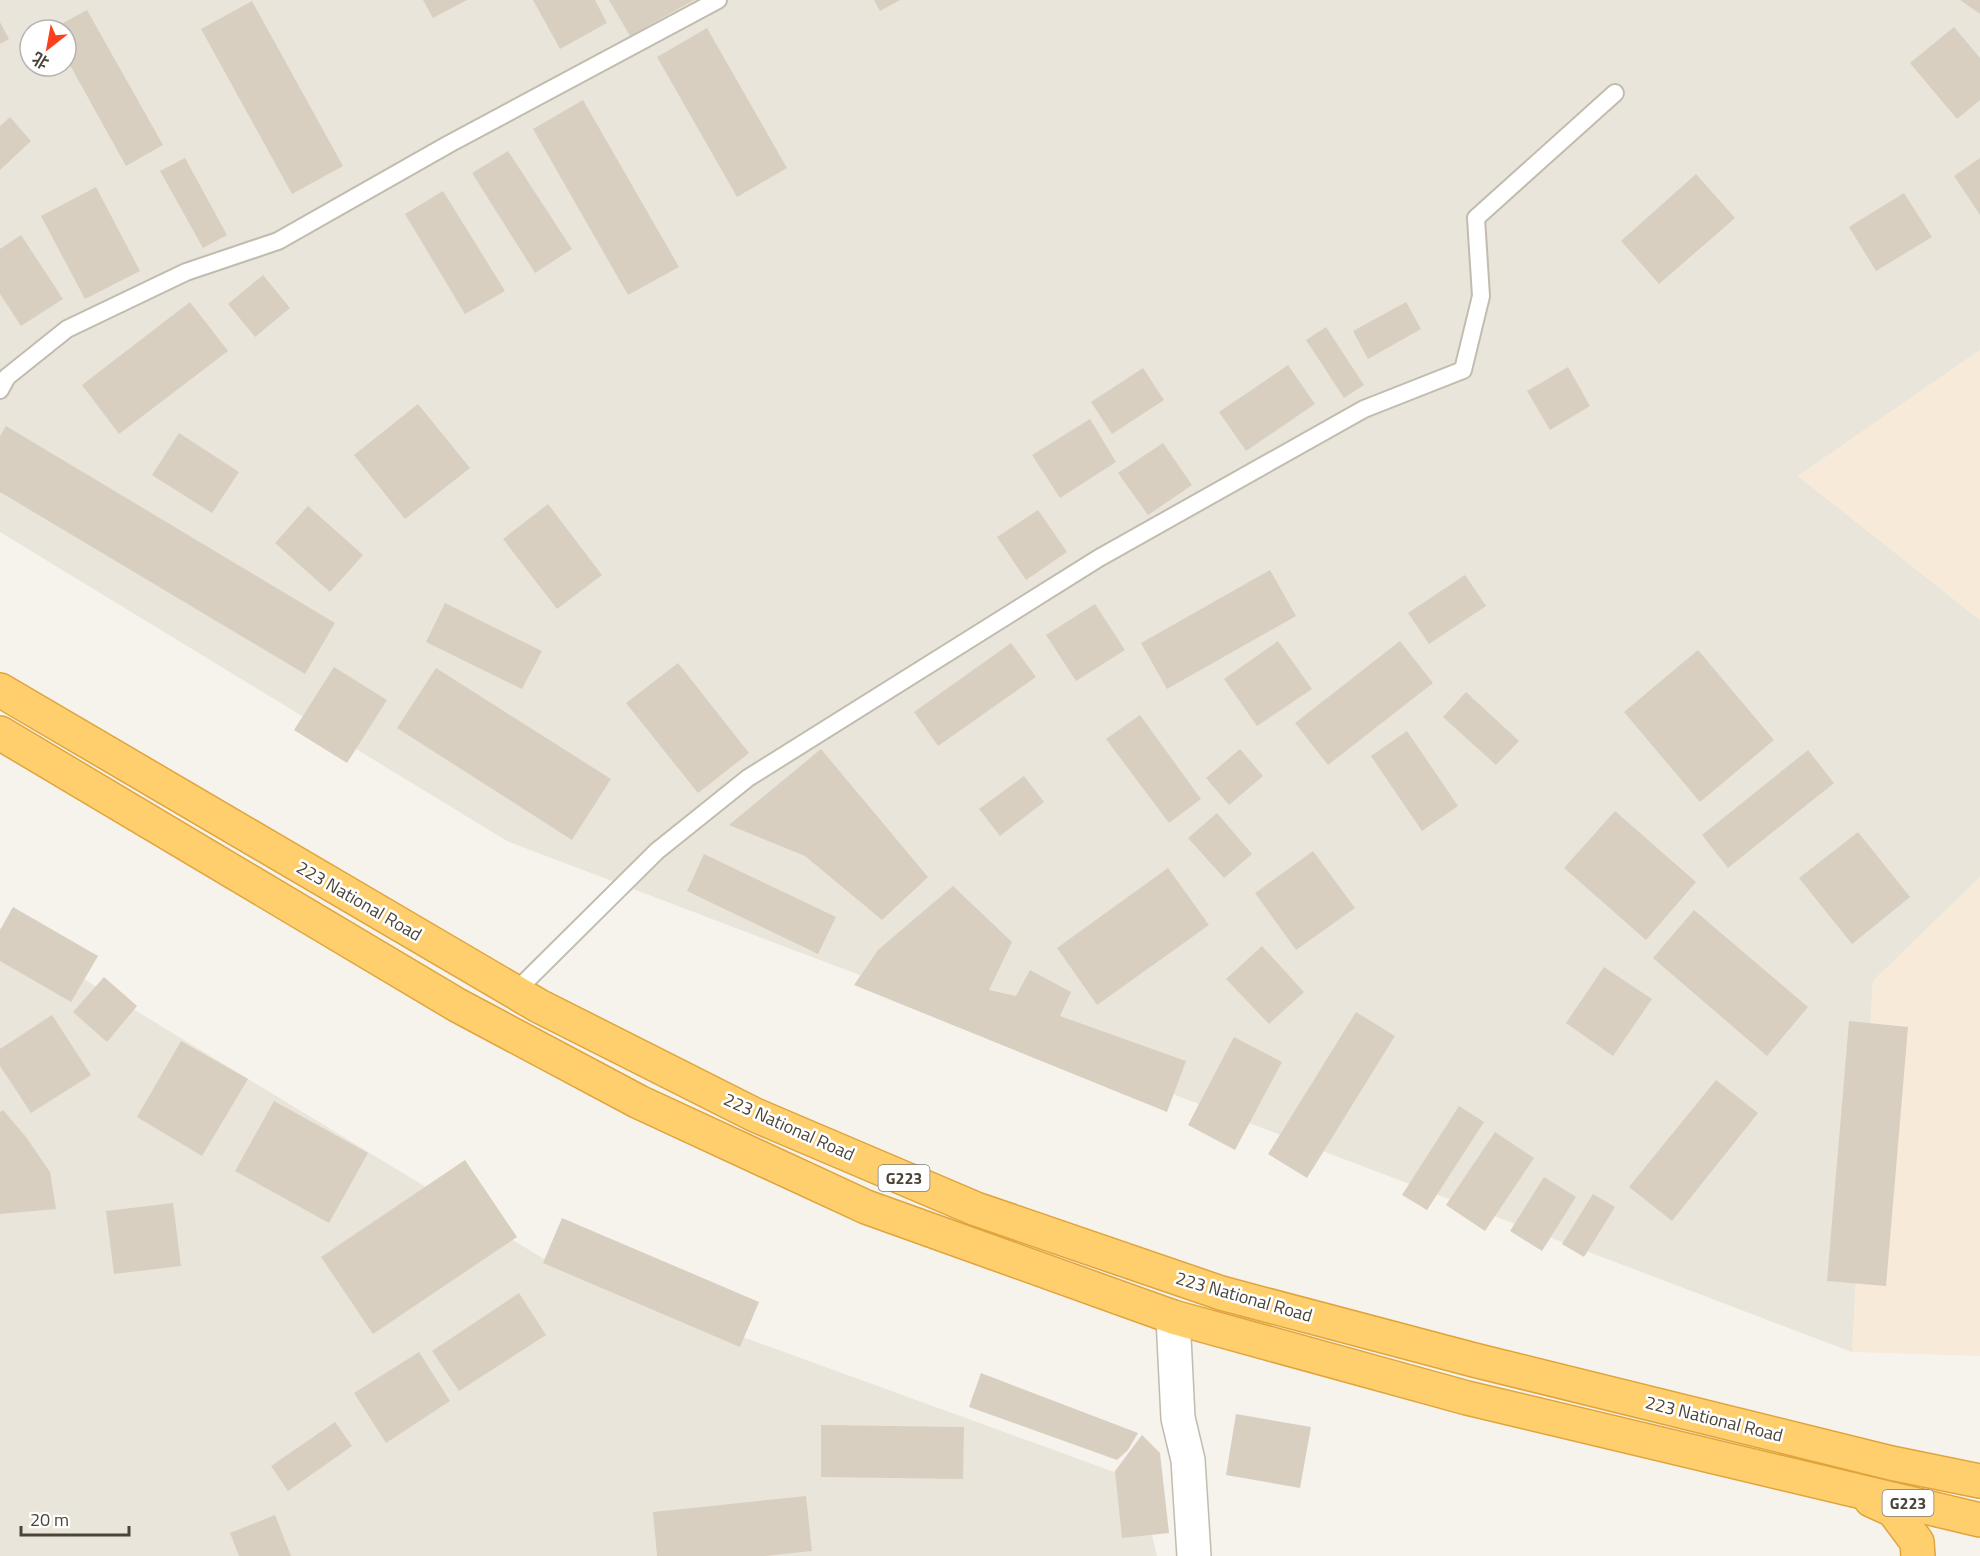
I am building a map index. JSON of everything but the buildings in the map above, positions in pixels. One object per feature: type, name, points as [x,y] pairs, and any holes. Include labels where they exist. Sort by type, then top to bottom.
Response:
[{"type":"highway","name":"223 National Road","points":[[0,690],[539,1006],[766,1119],[976,1209],[1221,1293],[1485,1363],[1891,1463],[1980,1481]]},
{"type":"highway","name":"223 National Road","points":[[0,733],[457,1005],[639,1102],[866,1207],[1173,1317],[1467,1398],[1836,1486]]},
{"type":"highway","name":"G223","points":[[1836,1486],[1980,1520]]},
{"type":"highway","points":[[1836,1486],[1893,1510],[1917,1542],[1918,1556]]},
{"type":"street","points":[[1173,1317],[1178,1418],[1188,1460],[1194,1556]]},
{"type":"lane","points":[[0,390],[7,377],[67,329],[186,272],[278,241],[449,144],[718,0]]},
{"type":"lane","points":[[515,992],[657,851],[748,778],[1099,558],[1364,410],[1463,370],[1481,296],[1476,218],[1615,93]]},
{"type":"shaded area","points":[[0,0],[1980,0],[1980,350],[1798,476],[1980,620],[1980,877],[1873,981],[1852,1352],[507,841],[0,532]]},
{"type":"shaded area","points":[[1980,350],[1980,620],[1798,476]]},
{"type":"shaded area","points":[[1980,877],[1980,1356],[1852,1352],[1873,981]]},
{"type":"shaded area","points":[[0,928],[567,1273],[1139,1481],[1157,1556],[0,1556]]}]
